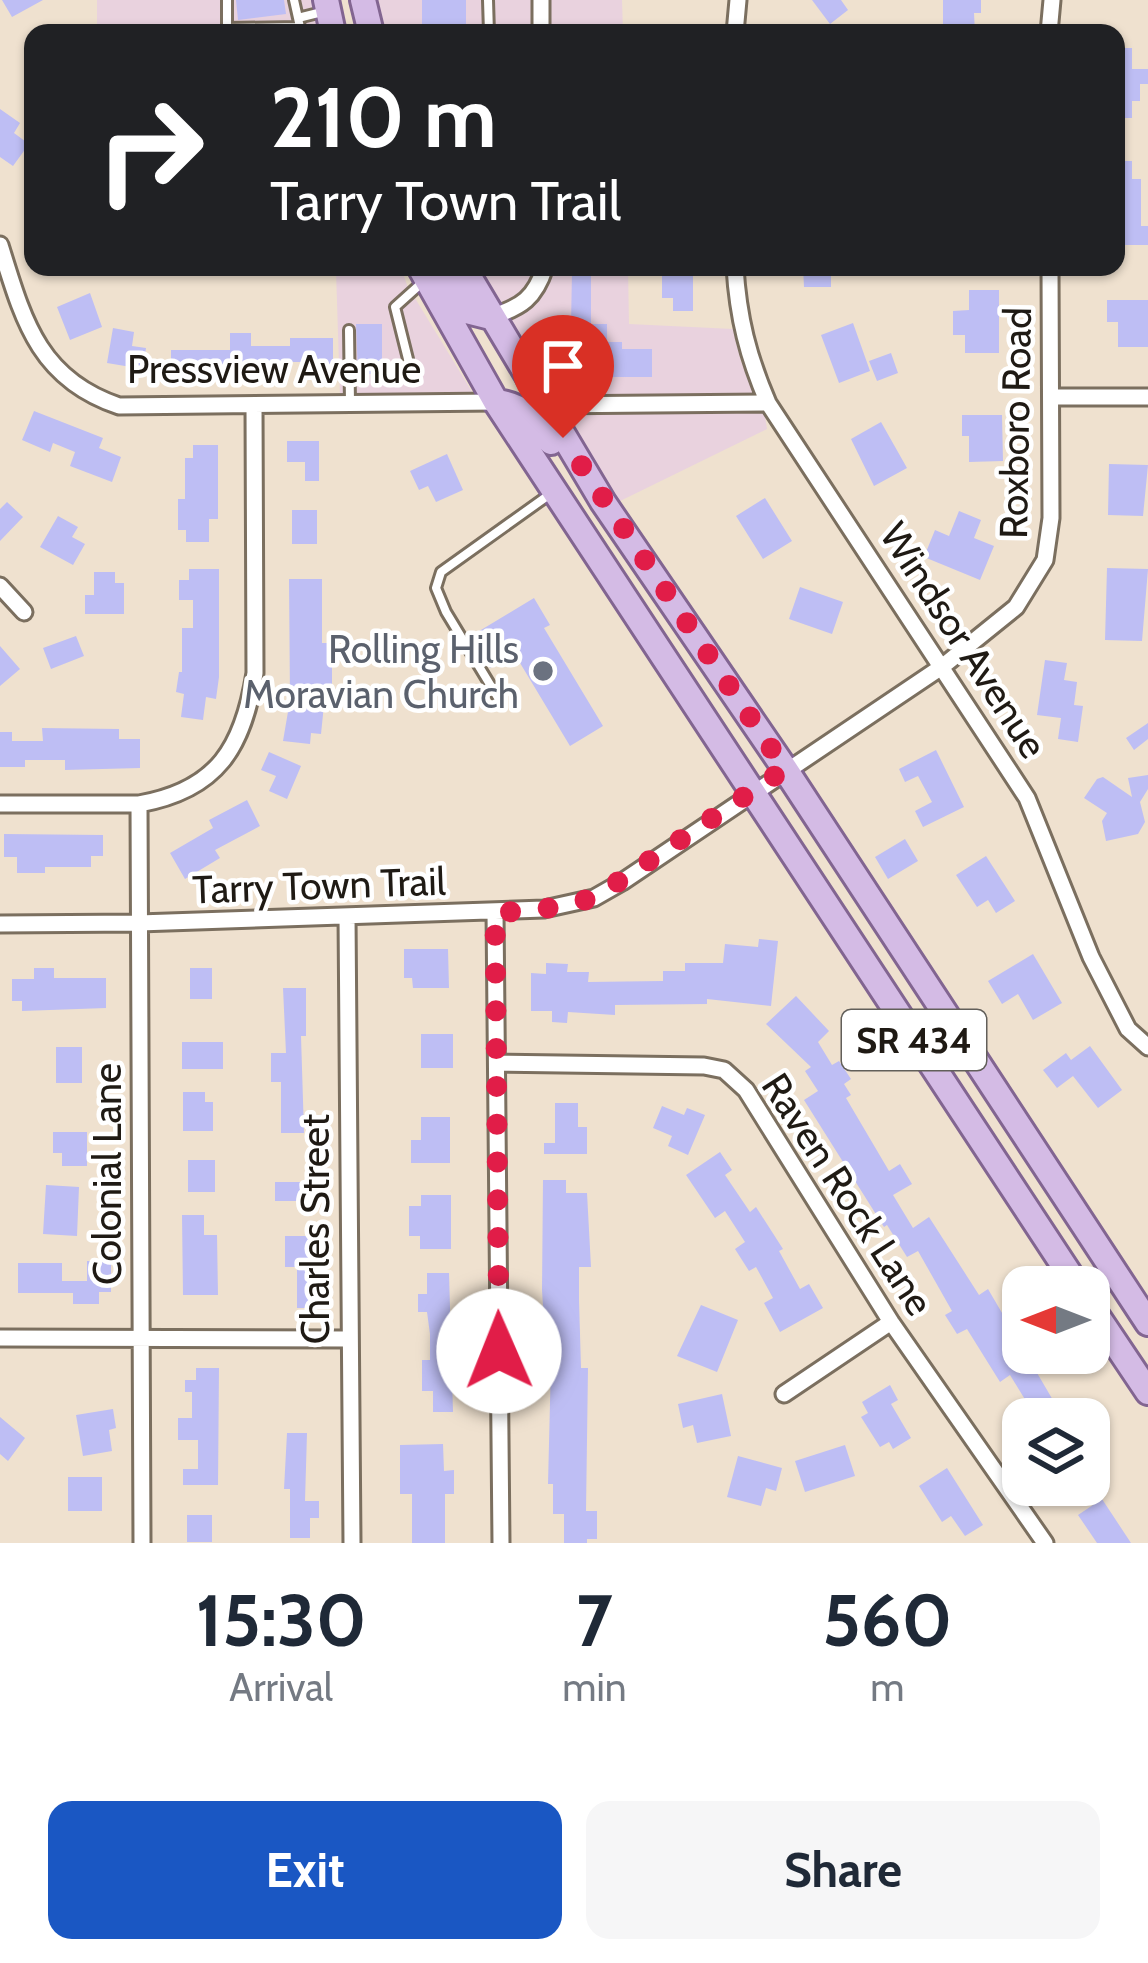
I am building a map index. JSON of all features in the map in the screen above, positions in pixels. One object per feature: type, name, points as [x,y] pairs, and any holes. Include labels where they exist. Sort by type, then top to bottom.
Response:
[{"type":"main road","name":"SR 434","points":[[431,276],[496,402],[1064,1266]]},
{"type":"main road","points":[[433,276],[467,311],[491,317]]},
{"type":"main road","name":"SR 434","points":[[468,276],[603,502],[785,769],[1148,1323]]},
{"type":"main road","points":[[496,402],[516,404],[539,425],[576,481],[603,502]]},
{"type":"main road","points":[[1005,1179],[1022,1172],[1031,1174],[1086,1256],[1117,1276]]},
{"type":"main road","points":[[1110,1335],[1148,1392]]},
{"type":"street","name":"Pressview Avenue","points":[[0,245],[34,340],[53,366],[76,387],[119,406],[496,402]]},
{"type":"street","points":[[491,317],[520,308],[538,290],[542,276]]},
{"type":"street","name":"Windsor Avenue","points":[[736,276],[739,320],[749,360],[769,403],[1027,798],[1091,957],[1128,1029],[1148,1047]]},
{"type":"street","name":"Roxboro Road","points":[[751,793],[943,666],[1016,607],[1045,560],[1051,518],[1051,276]]},
{"type":"street","points":[[1051,397],[1148,397]]},
{"type":"street","points":[[543,405],[769,403]]},
{"type":"street","points":[[0,804],[161,800],[202,780],[236,745],[249,713],[255,673],[254,406]]},
{"type":"street","points":[[0,586],[25,612]]},
{"type":"street","name":"Tarry Town Trail","points":[[0,924],[544,909],[594,898],[751,793]]},
{"type":"street","name":"Colonial Lane","points":[[139,804],[142,1543]]},
{"type":"street","points":[[495,913],[501,1543]]},
{"type":"street","name":"Charles Street","points":[[347,916],[352,1543]]},
{"type":"street","name":"Raven Rock Lane","points":[[497,1063],[724,1070],[746,1090],[891,1322],[1045,1543]]},
{"type":"street","points":[[784,1394],[891,1322]]},
{"type":"street","points":[[0,1338],[349,1340]]},
{"type":"lane","points":[[294,0],[299,24]]},
{"type":"lane","points":[[298,18],[329,14]]},
{"type":"lane","points":[[408,359],[395,307],[423,276]]},
{"type":"lane","points":[[349,330],[350,404]]},
{"type":"lane","points":[[500,701],[436,588],[441,572],[554,491]]},
{"type":"shaded area","points":[[97,0],[313,0],[318,24],[97,24]]},
{"type":"shaded area","points":[[372,0],[532,0],[533,24],[378,24]]},
{"type":"shaded area","points":[[549,0],[622,0],[623,24],[550,24]]},
{"type":"shaded area","points":[[336,276],[404,276],[474,395],[340,397]]},
{"type":"shaded area","points":[[479,276],[534,276],[515,301],[496,308]]},
{"type":"shaded area","points":[[551,276],[628,276],[629,324],[733,329],[756,396],[548,398],[503,321],[526,312],[544,294]]},
{"type":"shaded area","points":[[764,410],[767,429],[614,504],[557,412]]},
{"type":"building","points":[[2,0],[43,0],[12,17]]},
{"type":"building","points":[[236,0],[284,0],[286,14],[238,20]]},
{"type":"building","points":[[422,0],[466,0],[466,24],[422,24]]},
{"type":"building","points":[[812,0],[841,0],[848,10],[830,24]]},
{"type":"building","points":[[943,0],[981,0],[975,24],[943,24]]},
{"type":"building","points":[[1125,48],[1132,48],[1132,69],[1148,69],[1148,84],[1140,84],[1140,101],[1132,101],[1132,118],[1125,118]]},
{"type":"building","points":[[0,109],[20,123],[14,133],[24,140],[24,151],[13,166],[0,157]]},
{"type":"building","points":[[1125,161],[1132,161],[1132,179],[1141,179],[1141,226],[1148,226],[1148,245],[1125,245]]},
{"type":"building","points":[[572,276],[591,276],[591,324],[607,324],[607,342],[622,342],[622,349],[652,349],[652,377],[570,377]]},
{"type":"building","points":[[662,276],[693,276],[693,311],[673,311],[673,298],[662,298]]},
{"type":"building","points":[[803,276],[831,276],[831,287],[804,287]]},
{"type":"building","points":[[969,290],[999,290],[999,353],[965,353],[965,335],[953,335],[953,311],[969,310]]},
{"type":"building","points":[[90,293],[102,327],[70,340],[57,307]]},
{"type":"building","points":[[1107,300],[1148,300],[1148,347],[1118,347],[1118,322],[1107,322]]},
{"type":"building","points":[[853,323],[870,371],[839,383],[821,335]]},
{"type":"building","points":[[356,324],[382,324],[382,374],[358,374]]},
{"type":"building","points":[[113,328],[134,332],[132,346],[146,348],[143,369],[107,363]]},
{"type":"building","points":[[230,333],[251,333],[251,346],[290,346],[290,338],[333,338],[333,372],[313,372],[313,362],[272,362],[272,372],[171,372],[171,350],[230,350]]},
{"type":"building","points":[[891,353],[898,373],[877,381],[869,361]]},
{"type":"building","points":[[34,411],[103,438],[99,448],[121,457],[112,482],[70,466],[75,452],[53,443],[50,452],[22,440]]},
{"type":"building","points":[[962,415],[1002,415],[1003,461],[969,462],[969,436],[962,436]]},
{"type":"building","points":[[881,422],[907,468],[874,486],[851,439]]},
{"type":"building","points":[[287,441],[319,441],[319,481],[305,481],[305,462],[287,462]]},
{"type":"building","points":[[193,445],[218,445],[218,519],[209,519],[209,542],[186,542],[186,530],[178,530],[178,499],[185,499],[185,458],[193,458]]},
{"type":"building","points":[[447,454],[463,490],[436,502],[428,486],[419,490],[410,471]]},
{"type":"building","points":[[1109,464],[1148,465],[1143,516],[1108,515]]},
{"type":"building","points":[[765,498],[792,541],[763,559],[736,516]]},
{"type":"building","points":[[7,502],[23,517],[0,541],[0,509]]},
{"type":"building","points":[[292,510],[317,510],[317,544],[292,544]]},
{"type":"building","points":[[959,511],[981,520],[974,538],[994,546],[980,580],[924,557],[935,530],[949,536]]},
{"type":"building","points":[[58,516],[78,527],[72,537],[85,544],[73,565],[40,547]]},
{"type":"building","points":[[1107,568],[1148,569],[1142,641],[1105,640]]},
{"type":"building","points":[[189,569],[219,569],[219,677],[216,699],[206,697],[203,720],[181,717],[184,694],[176,692],[182,672],[182,628],[193,628],[193,600],[179,600],[179,580],[189,580]]},
{"type":"building","points":[[94,572],[115,572],[115,583],[124,583],[124,614],[85,614],[85,595],[94,595]]},
{"type":"building","points":[[289,579],[322,579],[322,643],[332,643],[332,695],[325,695],[321,734],[311,733],[310,744],[283,741],[290,700]]},
{"type":"building","points":[[800,587],[843,602],[832,634],[789,619]]},
{"type":"building","points":[[534,598],[550,625],[544,628],[603,726],[570,746],[514,653],[490,668],[471,636]]},
{"type":"building","points":[[76,636],[84,656],[51,669],[43,648]]},
{"type":"building","points":[[0,646],[20,669],[0,686]]},
{"type":"building","points":[[1045,660],[1067,663],[1064,680],[1077,682],[1074,705],[1083,706],[1078,742],[1058,739],[1061,718],[1037,715]]},
{"type":"building","points":[[1148,723],[1148,739],[1134,750],[1126,738]]},
{"type":"building","points":[[42,728],[119,729],[119,739],[140,739],[140,768],[65,770],[65,760],[25,760],[25,767],[0,767],[0,732],[12,732],[12,741],[43,741]]},
{"type":"building","points":[[936,750],[964,807],[923,827],[915,811],[932,802],[918,776],[905,782],[899,769]]},
{"type":"building","points":[[269,752],[301,766],[287,799],[269,791],[276,776],[261,770]]},
{"type":"building","points":[[1148,775],[1148,789],[1140,802],[1145,822],[1138,834],[1106,841],[1102,821],[1107,813],[1084,798],[1103,777],[1132,797],[1128,778]]},
{"type":"building","points":[[247,800],[260,826],[215,850],[220,858],[185,879],[170,853],[213,828],[209,820]]},
{"type":"building","points":[[4,834],[103,835],[103,856],[91,856],[91,867],[45,867],[45,873],[17,873],[17,857],[4,857]]},
{"type":"building","points":[[905,839],[918,861],[888,879],[875,857]]},
{"type":"building","points":[[986,856],[1015,901],[996,913],[988,900],[977,907],[956,875]]},
{"type":"building","points":[[759,939],[778,941],[771,1006],[707,999],[707,1004],[615,1005],[615,1015],[568,1012],[567,1023],[552,1022],[552,1011],[531,1011],[531,973],[546,974],[546,963],[568,964],[567,972],[589,972],[588,982],[663,981],[663,971],[685,971],[685,963],[723,963],[725,944],[758,947]]},
{"type":"building","points":[[404,949],[448,949],[449,988],[413,988],[412,978],[404,978]]},
{"type":"building","points":[[1033,954],[1062,1003],[1033,1020],[1018,994],[1002,1004],[988,981]]},
{"type":"building","points":[[34,968],[54,968],[54,978],[106,978],[106,1008],[22,1011],[22,1001],[12,1001],[12,979],[34,979]]},
{"type":"building","points":[[190,968],[212,968],[212,999],[190,999]]},
{"type":"building","points":[[283,988],[306,988],[306,1036],[301,1036],[304,1133],[281,1133],[281,1082],[271,1082],[271,1053],[286,1053]]},
{"type":"building","points":[[796,996],[829,1031],[818,1042],[832,1065],[839,1061],[851,1079],[844,1084],[851,1095],[846,1098],[889,1171],[900,1164],[912,1184],[893,1195],[913,1228],[929,1217],[979,1295],[988,1289],[1002,1313],[1002,1374],[1038,1374],[1052,1398],[1024,1398],[1010,1375],[1000,1382],[967,1329],[957,1334],[945,1315],[952,1311],[918,1251],[907,1257],[884,1227],[804,1100],[818,1091],[805,1071],[811,1067],[766,1024]]},
{"type":"building","points":[[421,1034],[453,1034],[453,1068],[421,1068]]},
{"type":"building","points":[[182,1042],[223,1042],[223,1069],[182,1069]]},
{"type":"building","points":[[1090,1046],[1122,1090],[1098,1108],[1073,1076],[1057,1088],[1043,1070],[1066,1053],[1071,1060]]},
{"type":"building","points":[[56,1047],[82,1047],[82,1083],[56,1083]]},
{"type":"building","points":[[183,1092],[205,1092],[205,1102],[213,1102],[213,1131],[183,1131]]},
{"type":"building","points":[[555,1103],[578,1103],[578,1127],[587,1127],[587,1154],[544,1154],[544,1143],[555,1143]]},
{"type":"building","points":[[662,1106],[684,1115],[687,1108],[705,1115],[688,1155],[668,1146],[672,1136],[653,1128]]},
{"type":"building","points":[[421,1117],[450,1117],[450,1163],[411,1163],[411,1140],[421,1140]]},
{"type":"building","points":[[53,1132],[87,1132],[87,1166],[62,1166],[62,1153],[53,1153]]},
{"type":"building","points":[[720,1152],[732,1170],[725,1175],[750,1212],[756,1207],[783,1249],[779,1251],[800,1289],[809,1284],[823,1308],[780,1332],[764,1303],[773,1298],[756,1267],[749,1271],[735,1249],[745,1242],[725,1211],[715,1218],[686,1175]]},
{"type":"building","points":[[188,1160],[215,1160],[215,1192],[188,1192]]},
{"type":"building","points":[[543,1180],[566,1180],[566,1193],[587,1193],[591,1267],[579,1267],[579,1300],[581,1368],[588,1368],[586,1511],[597,1511],[597,1539],[587,1539],[587,1543],[564,1543],[564,1514],[553,1514],[553,1484],[548,1484],[552,1322],[544,1322]]},
{"type":"building","points":[[275,1182],[305,1182],[305,1201],[275,1201]]},
{"type":"building","points":[[46,1185],[79,1187],[77,1236],[43,1234]]},
{"type":"building","points":[[421,1195],[451,1195],[451,1249],[420,1249],[420,1236],[409,1236],[409,1206],[421,1206]]},
{"type":"building","points":[[182,1215],[204,1215],[204,1235],[217,1235],[218,1295],[183,1295]]},
{"type":"building","points":[[285,1236],[314,1236],[316,1308],[297,1308],[297,1267],[285,1267]]},
{"type":"building","points":[[87,1261],[111,1261],[111,1292],[99,1292],[99,1304],[73,1304],[73,1293],[18,1293],[18,1263],[62,1263],[62,1281],[87,1281]]},
{"type":"building","points":[[427,1273],[449,1273],[453,1412],[433,1412],[433,1391],[422,1391],[422,1360],[430,1360],[430,1334],[427,1312],[418,1312],[418,1294],[427,1294]]},
{"type":"building","points":[[701,1305],[738,1320],[717,1372],[677,1356]]},
{"type":"building","points":[[196,1368],[219,1368],[218,1485],[183,1485],[183,1469],[198,1469],[198,1440],[178,1440],[178,1418],[192,1418],[192,1392],[185,1392],[185,1380],[196,1380]]},
{"type":"building","points":[[890,1385],[898,1400],[891,1404],[911,1438],[893,1449],[889,1442],[880,1447],[861,1417],[868,1413],[862,1402]]},
{"type":"building","points":[[722,1394],[731,1436],[697,1443],[693,1425],[683,1428],[678,1404]]},
{"type":"building","points":[[113,1409],[112,1451],[83,1456],[76,1415]]},
{"type":"building","points":[[0,1417],[25,1438],[8,1461],[0,1454]]},
{"type":"building","points":[[287,1433],[307,1433],[305,1501],[319,1501],[319,1518],[310,1518],[310,1538],[290,1538],[290,1489],[284,1489]]},
{"type":"building","points":[[443,1444],[444,1471],[454,1470],[454,1494],[445,1494],[445,1543],[412,1543],[412,1494],[400,1494],[400,1445]]},
{"type":"building","points":[[845,1445],[855,1476],[805,1492],[795,1461]]},
{"type":"building","points":[[738,1456],[782,1468],[776,1491],[766,1488],[761,1506],[727,1497]]},
{"type":"building","points":[[947,1468],[983,1525],[965,1536],[951,1516],[942,1522],[919,1486]]},
{"type":"building","points":[[68,1477],[102,1477],[102,1511],[68,1511]]},
{"type":"building","points":[[1092,1506],[1107,1506],[1131,1543],[1097,1543],[1078,1515]]},
{"type":"building","points":[[187,1515],[212,1515],[212,1542],[187,1542]]},
{"type":"place","name":"Rolling Hills Moravian Church","points":[[543,671]]},
{"type":"route","points":[[499,1351],[495,913],[569,906],[594,898],[785,769],[563,438]]}]
